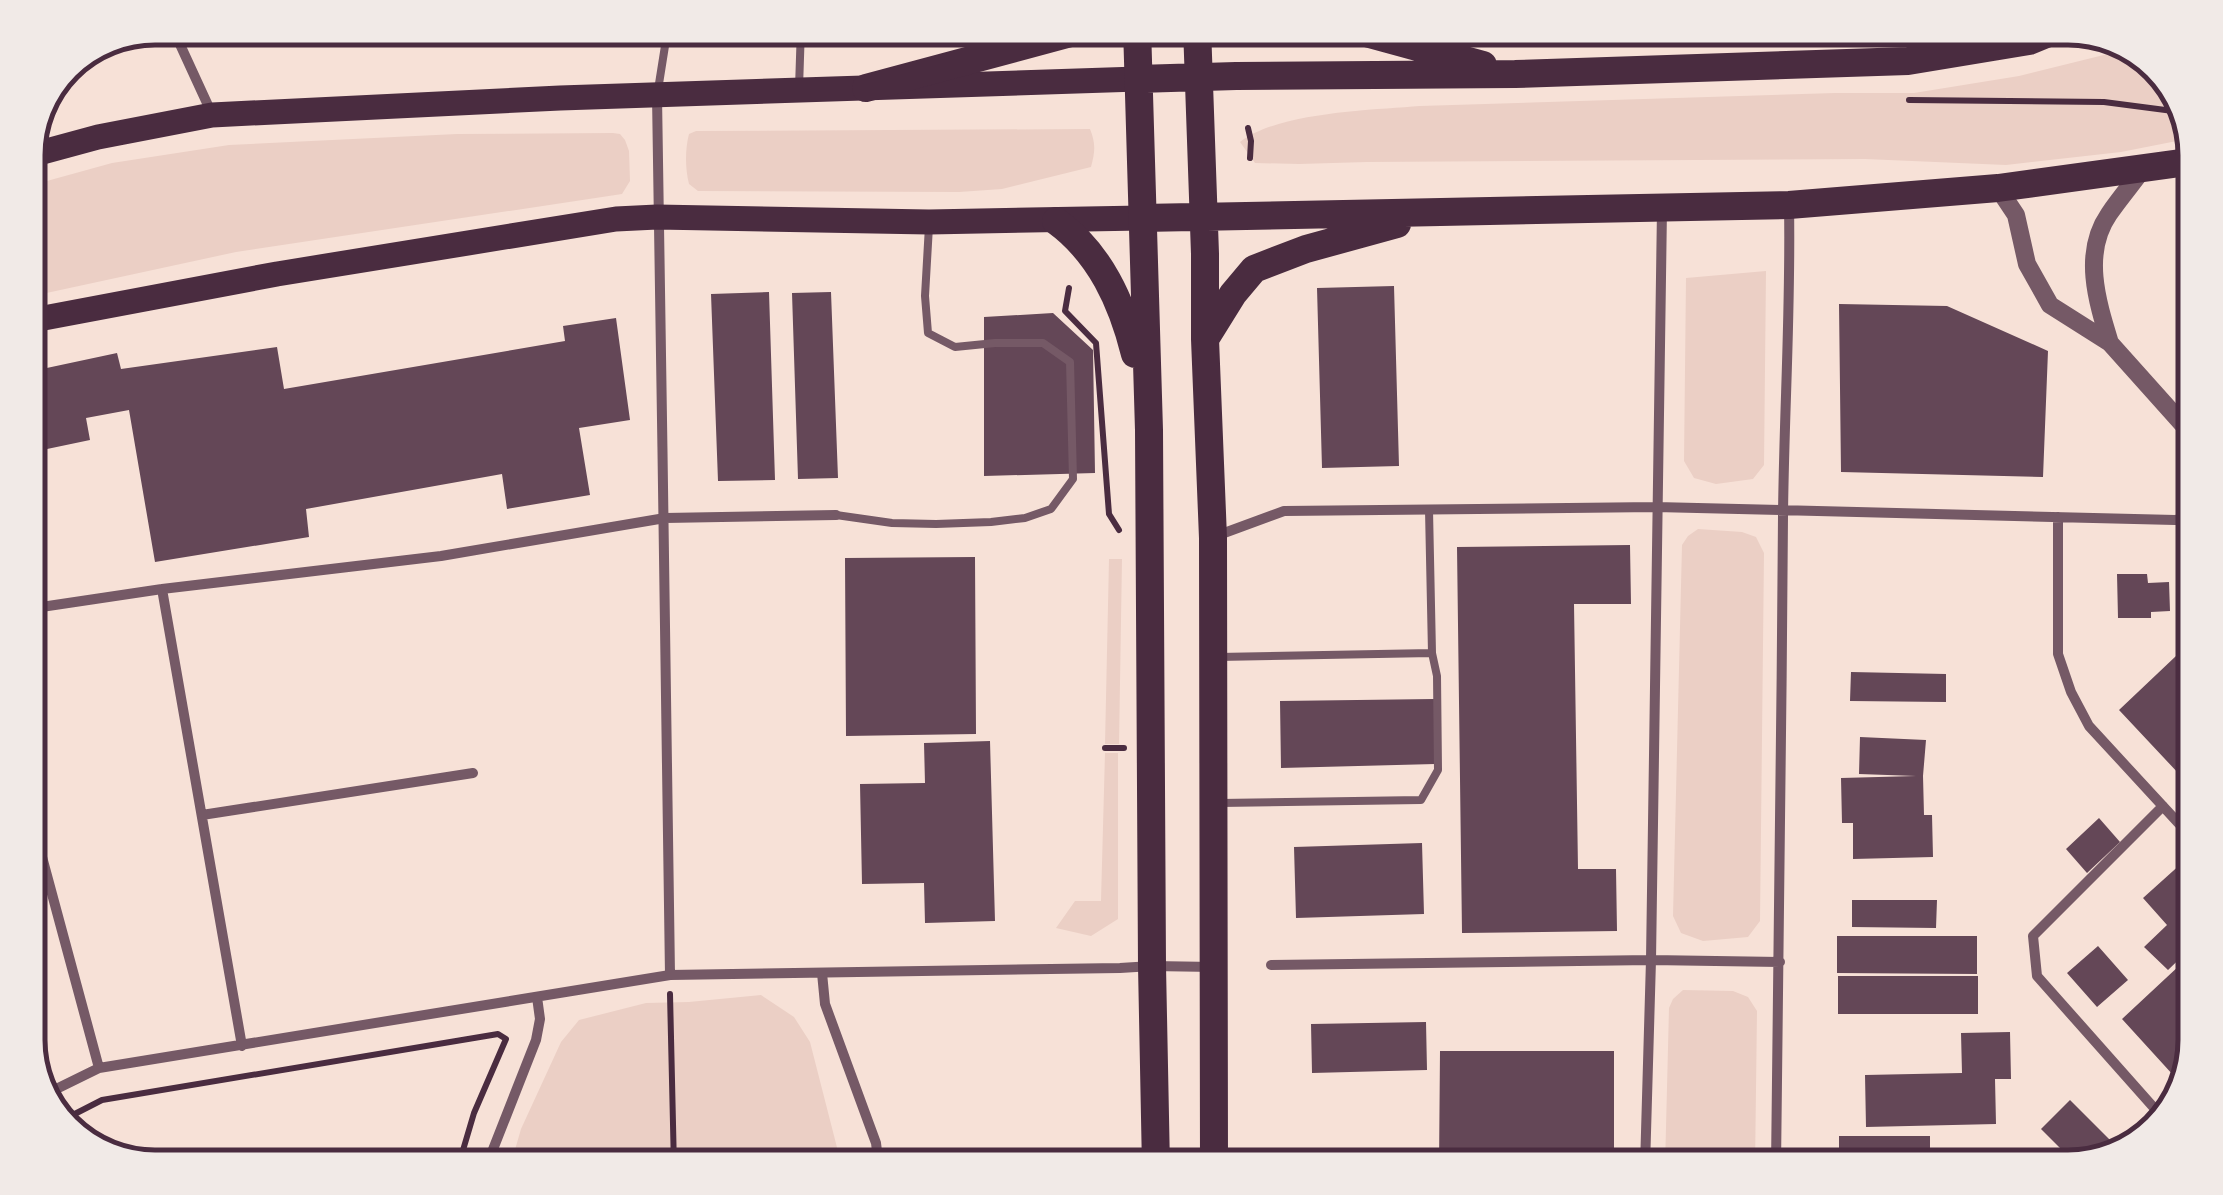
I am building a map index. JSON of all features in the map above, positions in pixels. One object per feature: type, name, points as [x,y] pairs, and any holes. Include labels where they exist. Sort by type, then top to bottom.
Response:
[{"type":"highway","points":[[866,88],[1029,45]]},
{"type":"highway","points":[[1137,45],[1149,430],[1156,1150]]},
{"type":"highway","points":[[1198,45],[1214,538],[1214,1150]]},
{"type":"highway","points":[[1408,45],[1516,74]]},
{"type":"highway","points":[[1138,79],[1516,74],[1908,61],[1999,45]]},
{"type":"highway","points":[[1142,218],[1789,204],[1998,188],[2178,163]]},
{"type":"highway","points":[[1205,338],[1233,294],[1254,270],[1306,248],[1442,212]]},
{"type":"highway","points":[[1056,220],[1099,264],[1126,318],[1149,430]]},
{"type":"main road","points":[[45,151],[98,136],[212,114],[1138,79]]},
{"type":"main road","points":[[45,319],[276,274],[616,219],[929,222],[1142,218]]},
{"type":"street","points":[[180,45],[212,114]]},
{"type":"street","points":[[657,95],[670,975]]},
{"type":"street","points":[[2110,343],[2094,283],[2095,249],[2108,215],[2143,169]]},
{"type":"street","points":[[1998,188],[2016,215],[2026,264],[2050,305],[2110,343],[2178,419]]},
{"type":"street","points":[[1776,1150],[1789,204]]},
{"type":"street","points":[[1645,1150],[1662,206]]},
{"type":"street","points":[[1214,538],[1284,511],[1656,507],[2178,520]]},
{"type":"street","points":[[45,607],[162,589],[441,556],[665,518],[836,516]]},
{"type":"street","points":[[2058,516],[2058,654],[2071,692],[2089,726],[2178,821]]},
{"type":"street","points":[[162,589],[242,1046]]},
{"type":"street","points":[[202,815],[473,773]]},
{"type":"street","points":[[2154,1108],[2037,976],[2034,936],[2164,806]]},
{"type":"street","points":[[45,867],[100,1068]]},
{"type":"street","points":[[1271,964],[1780,962]]},
{"type":"street","points":[[57,1090],[100,1068],[670,975],[1214,967]]},
{"type":"street","points":[[822,973],[825,1004],[877,1150]]},
{"type":"street","points":[[493,1150],[536,1040],[540,1019],[536,997]]},
{"type":"lane","points":[[657,95],[665,45]]},
{"type":"lane","points":[[798,91],[800,45]]},
{"type":"lane","points":[[836,516],[936,524],[1024,518],[1051,509],[1074,479],[1070,362],[1043,343],[955,347],[928,333],[925,296],[929,222]]},
{"type":"lane","points":[[1214,804],[1421,800],[1438,770],[1429,510]]},
{"type":"lane","points":[[1214,658],[1432,653]]},
{"type":"path","points":[[1909,100],[2104,102],[2168,110]]},
{"type":"path","points":[[1248,128],[1252,142],[1250,158]]},
{"type":"path","points":[[1069,288],[1065,312],[1096,343],[1109,514],[1123,536]]},
{"type":"path","points":[[1105,748],[1124,748]]},
{"type":"path","points":[[670,975],[674,1150]]},
{"type":"path","points":[[74,1114],[102,1100],[498,1034],[506,1039],[474,1113],[463,1150]]},
{"type":"shaded area","points":[[2110,54],[2116,56],[2140,72],[2159,94],[2177,141],[2121,152],[2006,165],[1865,159],[1255,163],[1240,142],[1257,132],[1301,118],[1377,109],[1914,93],[2019,76]]},
{"type":"shaded area","points":[[1090,129],[1094,148],[1091,167],[1002,189],[698,191],[689,184],[687,172],[689,134],[696,131]]},
{"type":"shaded area","points":[[457,134],[620,134],[629,151],[630,181],[622,194],[236,252],[45,293],[45,182],[112,163],[229,145]]},
{"type":"shaded area","points":[[1766,271],[1764,465],[1753,479],[1716,484],[1694,478],[1684,461],[1686,278]]},
{"type":"shaded area","points":[[1698,529],[1742,532],[1756,537],[1764,553],[1760,921],[1748,937],[1703,941],[1681,933],[1673,916],[1682,545]]},
{"type":"shaded area","points":[[1109,559],[1122,559],[1119,744],[1105,744]]},
{"type":"shaded area","points":[[1105,753],[1118,753],[1118,919],[1091,936],[1056,928],[1075,901],[1101,901]]},
{"type":"shaded area","points":[[1683,990],[1733,991],[1748,997],[1757,1011],[1755,1150],[1665,1150],[1669,1008]]},
{"type":"shaded area","points":[[761,995],[794,1017],[810,1042],[838,1150],[515,1150],[561,1042],[579,1020],[646,1003]]},
{"type":"building","points":[[1394,286],[1399,466],[1322,468],[1317,288]]},
{"type":"building","points":[[769,292],[775,480],[718,481],[711,294]]},
{"type":"building","points":[[831,292],[838,478],[798,479],[792,293]]},
{"type":"building","points":[[1839,304],[1947,306],[2048,351],[2043,477],[1841,472]]},
{"type":"building","points":[[1053,313],[1093,350],[1095,473],[984,476],[984,317]]},
{"type":"building","points":[[616,318],[630,420],[579,428],[590,495],[507,509],[502,474],[306,509],[309,537],[155,562],[129,410],[86,418],[90,440],[45,449],[45,368],[117,353],[121,369],[277,347],[284,389],[565,341],[563,326]]},
{"type":"building","points":[[1630,545],[1631,604],[1574,604],[1578,869],[1616,869],[1617,931],[1462,933],[1457,547]]},
{"type":"building","points":[[975,557],[976,734],[846,736],[845,558]]},
{"type":"building","points":[[2117,574],[2147,574],[2148,583],[2169,582],[2170,611],[2151,612],[2151,618],[2118,618]]},
{"type":"building","points":[[2178,654],[2178,773],[2119,710]]},
{"type":"building","points":[[1851,672],[1946,674],[1946,702],[1850,701]]},
{"type":"building","points":[[1434,699],[1435,764],[1281,768],[1280,701]]},
{"type":"building","points":[[1860,737],[1926,740],[1924,815],[1932,815],[1933,857],[1853,859],[1853,823],[1842,823],[1841,778],[1916,776],[1859,774]]},
{"type":"building","points":[[990,741],[995,921],[925,923],[924,883],[862,884],[860,784],[925,783],[924,743]]},
{"type":"building","points":[[2099,818],[2120,842],[2087,873],[2066,849]]},
{"type":"building","points":[[1422,843],[1424,914],[1296,918],[1294,847]]},
{"type":"building","points":[[2178,866],[2178,960],[2168,970],[2144,947],[2167,925],[2143,898]]},
{"type":"building","points":[[1852,900],[1937,900],[1936,928],[1852,927]]},
{"type":"building","points":[[1837,936],[1977,936],[1977,974],[1837,973]]},
{"type":"building","points":[[2098,946],[2128,980],[2097,1007],[2067,973]]},
{"type":"building","points":[[2178,967],[2178,1040],[2172,1074],[2122,1019]]},
{"type":"building","points":[[1838,976],[1978,976],[1978,1014],[1838,1014]]},
{"type":"building","points":[[1426,1022],[1427,1070],[1312,1073],[1311,1024]]},
{"type":"building","points":[[2010,1032],[2011,1079],[1995,1079],[1996,1124],[1866,1127],[1865,1075],[1962,1073],[1961,1033]]},
{"type":"building","points":[[1440,1051],[1614,1051],[1614,1150],[1439,1150]]},
{"type":"building","points":[[2070,1100],[2111,1141],[2062,1150],[2041,1129]]},
{"type":"building","points":[[1839,1136],[1930,1136],[1930,1150],[1839,1150]]}]
